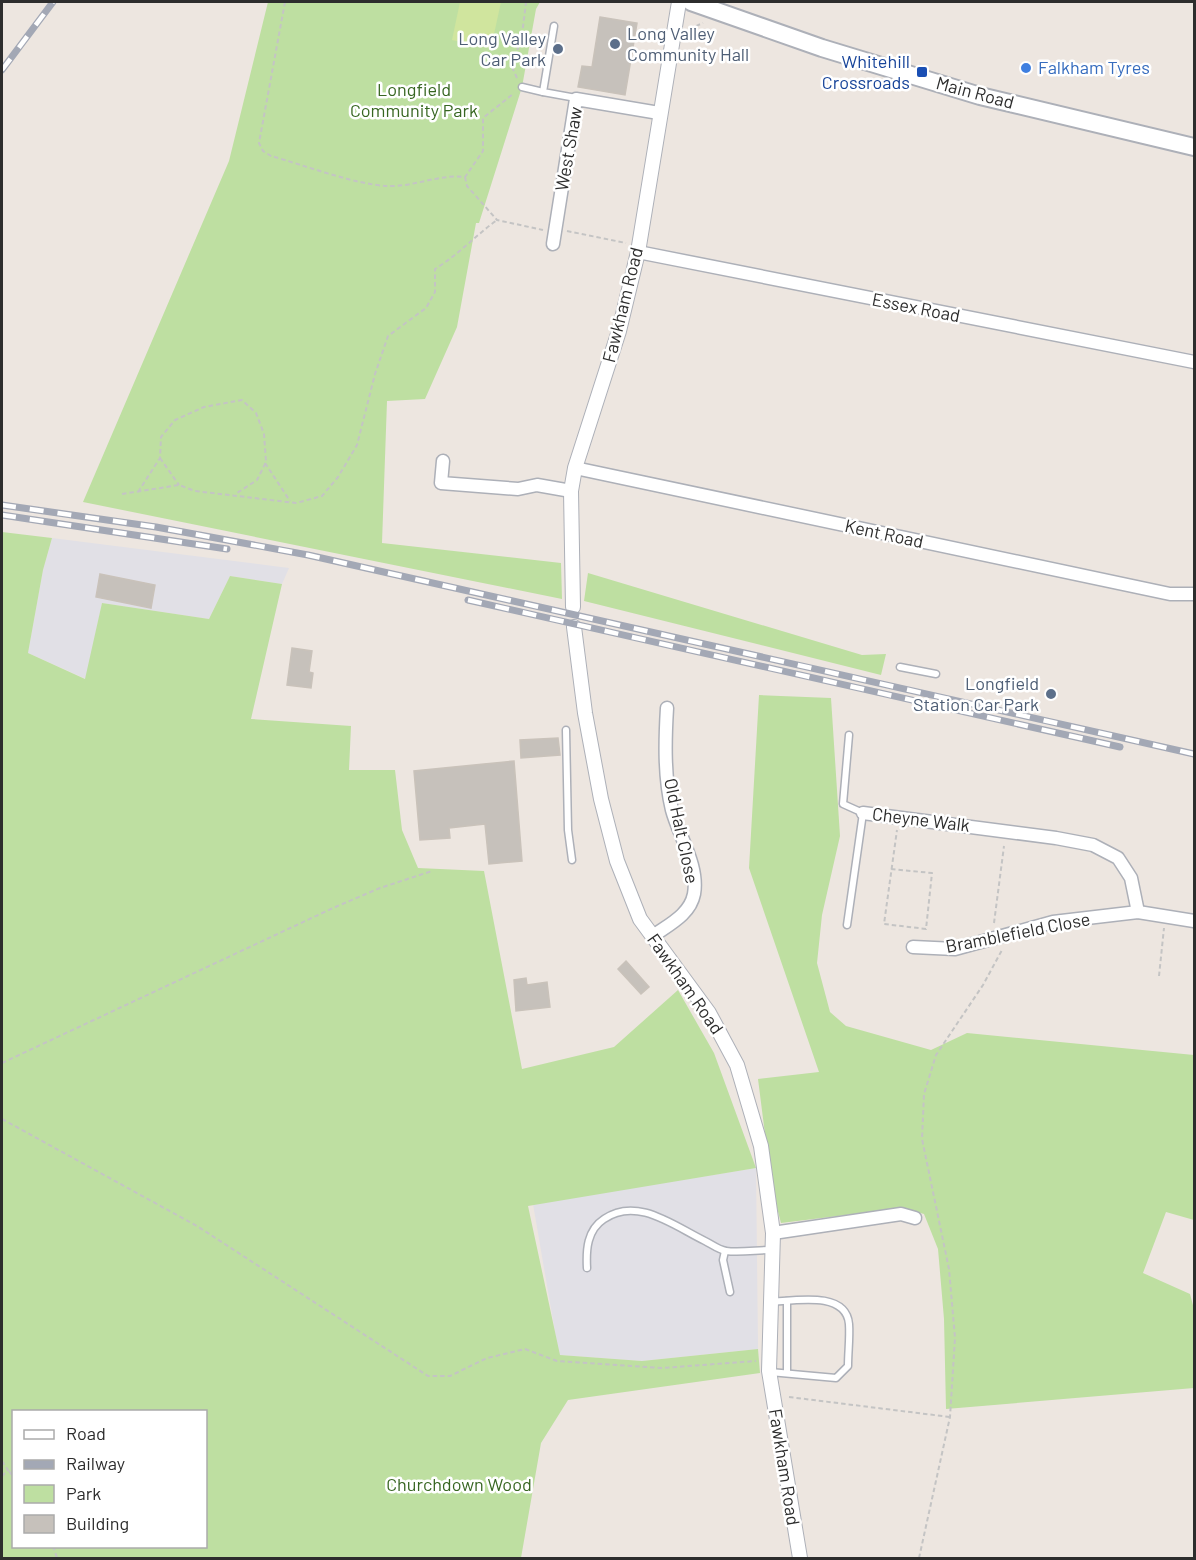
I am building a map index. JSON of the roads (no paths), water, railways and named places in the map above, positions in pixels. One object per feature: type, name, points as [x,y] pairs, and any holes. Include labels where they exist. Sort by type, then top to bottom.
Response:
[{"type":"main road","name":"Main Road","points":[[691,2],[822,48],[980,96],[1194,147]]},
{"type":"street","name":"Fawkham Road","points":[[573,607],[571,491],[575,468],[620,331],[639,249],[659,113],[680,2]]},
{"type":"street","name":"West Shaw","points":[[554,235],[576,99],[659,113]]},
{"type":"street","name":"Essex Road","points":[[639,249],[1194,362]]},
{"type":"street","points":[[443,461],[441,483],[518,489],[537,484],[571,491]]},
{"type":"street","name":"Kent Road","points":[[575,468],[1170,594],[1194,594]]},
{"type":"street","name":"Fawkham Road","points":[[574,627],[585,713],[601,799],[617,861],[640,919],[709,1013],[737,1065],[760,1146],[773,1233],[769,1366],[800,1558]]},
{"type":"street","name":"Old Halt Close","points":[[653,936],[687,909],[693,896],[694,881],[672,808],[665,745],[667,708]]},
{"type":"street","name":"Cheyne Walk","points":[[863,813],[1007,831],[1093,845],[1118,858],[1131,878],[1138,912]]},
{"type":"street","name":"Bramblefield Close","points":[[913,947],[955,948],[1008,936],[1053,922],[1138,912],[1194,921]]},
{"type":"street","points":[[773,1233],[901,1214],[915,1218]]},
{"type":"lane","points":[[543,92],[554,26]]},
{"type":"lane","points":[[522,87],[576,99]]},
{"type":"lane","points":[[900,667],[936,674]]},
{"type":"lane","points":[[566,730],[568,830],[572,860]]},
{"type":"lane","points":[[847,925],[863,813],[843,804],[849,735]]},
{"type":"lane","points":[[587,1268],[586,1251],[590,1234],[600,1221],[627,1209],[645,1211],[725,1251],[773,1250]]},
{"type":"lane","points":[[725,1251],[723,1260],[730,1292]]},
{"type":"lane","points":[[769,1366],[787,1373],[836,1378],[848,1366],[849,1321],[842,1310],[829,1302],[817,1299],[771,1302]]},
{"type":"lane","points":[[787,1301],[787,1373]]},
{"type":"railway","points":[[2,70],[53,2]]},
{"type":"railway","points":[[2,505],[156,527],[308,555],[1194,754]]},
{"type":"railway","points":[[2,515],[227,549]]},
{"type":"railway","points":[[468,600],[1120,747]]},
{"type":"place","name":"Long Valley Community Hall","points":[[615,44]]},
{"type":"place","name":"Long Valley Car Park","points":[[558,49]]},
{"type":"place","name":"Falkham Tyres","points":[[1026,68]]},
{"type":"place","name":"Whitehill Crossroads","points":[[922,72]]},
{"type":"place","name":"Longfield Station Car Park","points":[[1051,694]]},
{"type":"park label","name":"Longfield Community Park","points":[[414,100]]},
{"type":"park label","name":"Churchdown Wood","points":[[459,1485]]}]
